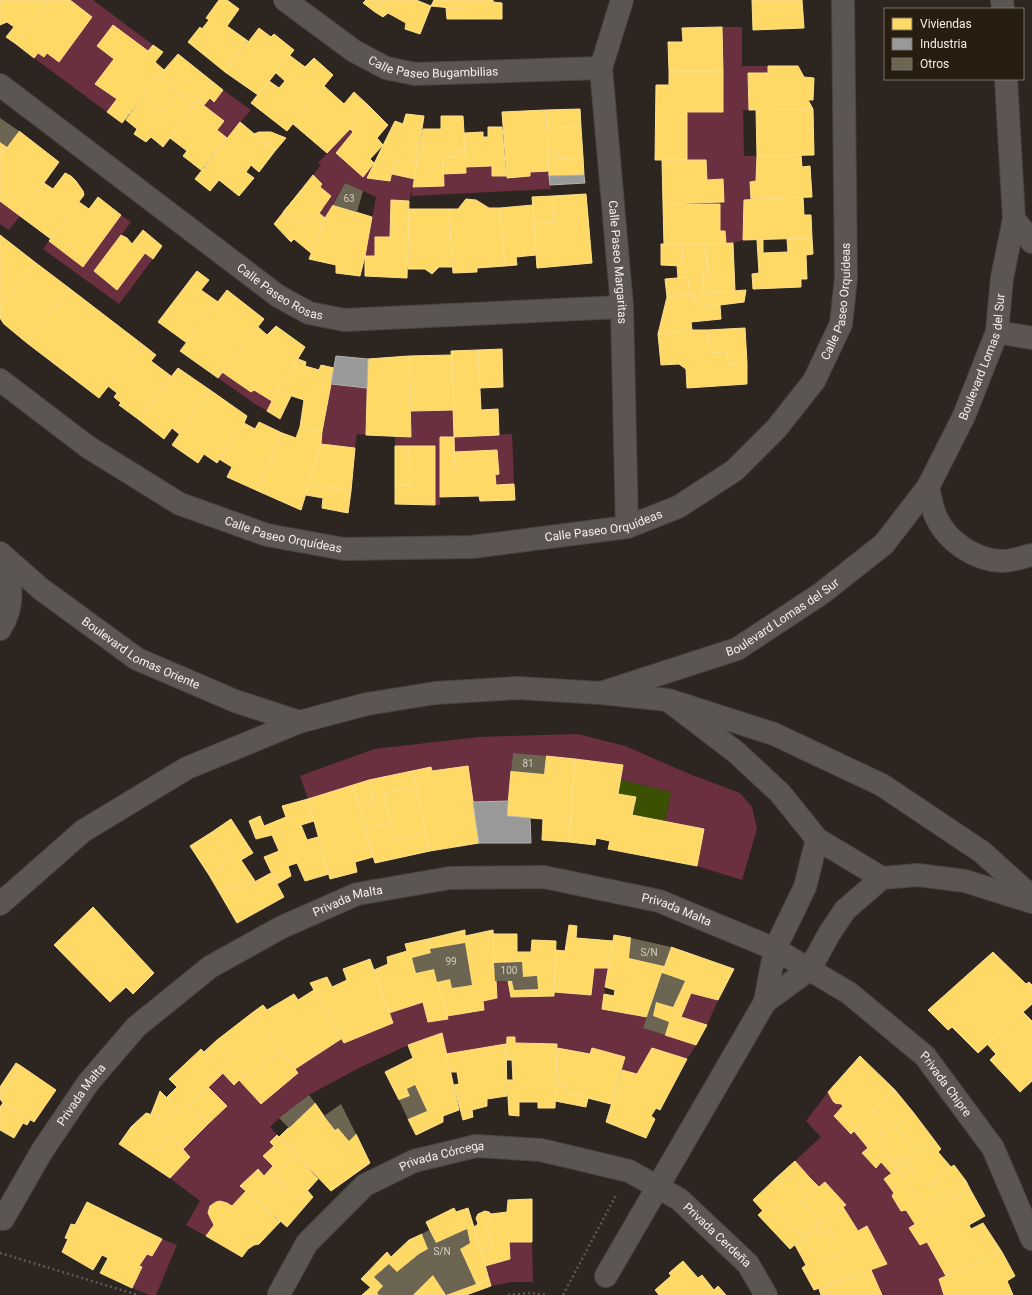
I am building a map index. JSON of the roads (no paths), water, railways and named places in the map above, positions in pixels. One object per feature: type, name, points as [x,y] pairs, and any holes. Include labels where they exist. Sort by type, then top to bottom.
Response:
[{"type":"street","name":"Calle Paseo Bugambilias","points":[[285,0],[354,51],[386,68],[415,74],[601,68]]},
{"type":"street","name":"Calle Paseo Margaritas","points":[[622,0],[601,68],[622,307],[627,527]]},
{"type":"street","name":"Calle Paseo Orquídeas","points":[[0,380],[88,447],[180,504],[267,535],[344,549],[472,547],[627,527],[678,507],[735,470],[776,429],[814,381],[840,324],[846,278],[843,0]]},
{"type":"street","name":"Boulevard Lomas del Sur","points":[[601,693],[737,649],[822,593],[884,544],[928,487],[964,416],[997,332],[1002,278],[1014,219],[1006,80]]},
{"type":"street","name":"Calle Paseo Rosas","points":[[0,85],[278,296],[309,313],[344,320],[622,307]]},
{"type":"street","points":[[1014,219],[1032,242]]},
{"type":"street","points":[[997,332],[1032,338]]},
{"type":"street","points":[[928,487],[936,517],[950,538],[966,550],[983,558],[1002,561],[1032,555]]},
{"type":"street","name":"Boulevard Lomas Oriente","points":[[0,553],[41,589],[137,659],[235,701],[299,722]]},
{"type":"street","points":[[0,558],[9,578],[11,594],[9,609],[0,628]]},
{"type":"street","points":[[0,904],[83,831],[187,768],[299,722],[366,704],[435,693],[518,688],[601,693],[668,700],[774,734],[882,785],[982,852],[1032,897]]},
{"type":"street","points":[[668,700],[737,753],[780,793],[817,838],[882,878]]},
{"type":"street","points":[[606,1276],[766,1002],[775,948],[805,887],[817,838]]},
{"type":"street","points":[[766,1002],[810,969],[828,934],[844,910],[882,878],[918,875],[965,881],[1032,902]]},
{"type":"street","name":"Privada Malta","points":[[3,1219],[42,1151],[88,1083],[136,1027],[210,967],[282,927],[357,894],[450,878],[544,877],[659,901],[775,948],[810,969]]},
{"type":"street","name":"Privada Chipre","points":[[810,969],[849,994],[925,1056],[994,1148],[1032,1240]]},
{"type":"street","name":"Privada Córcega","points":[[279,1294],[307,1243],[365,1185],[414,1161],[476,1146],[541,1150],[629,1171],[658,1186]]},
{"type":"street","name":"Privada Cerdeña","points":[[658,1186],[679,1199],[748,1264],[766,1295]]}]
